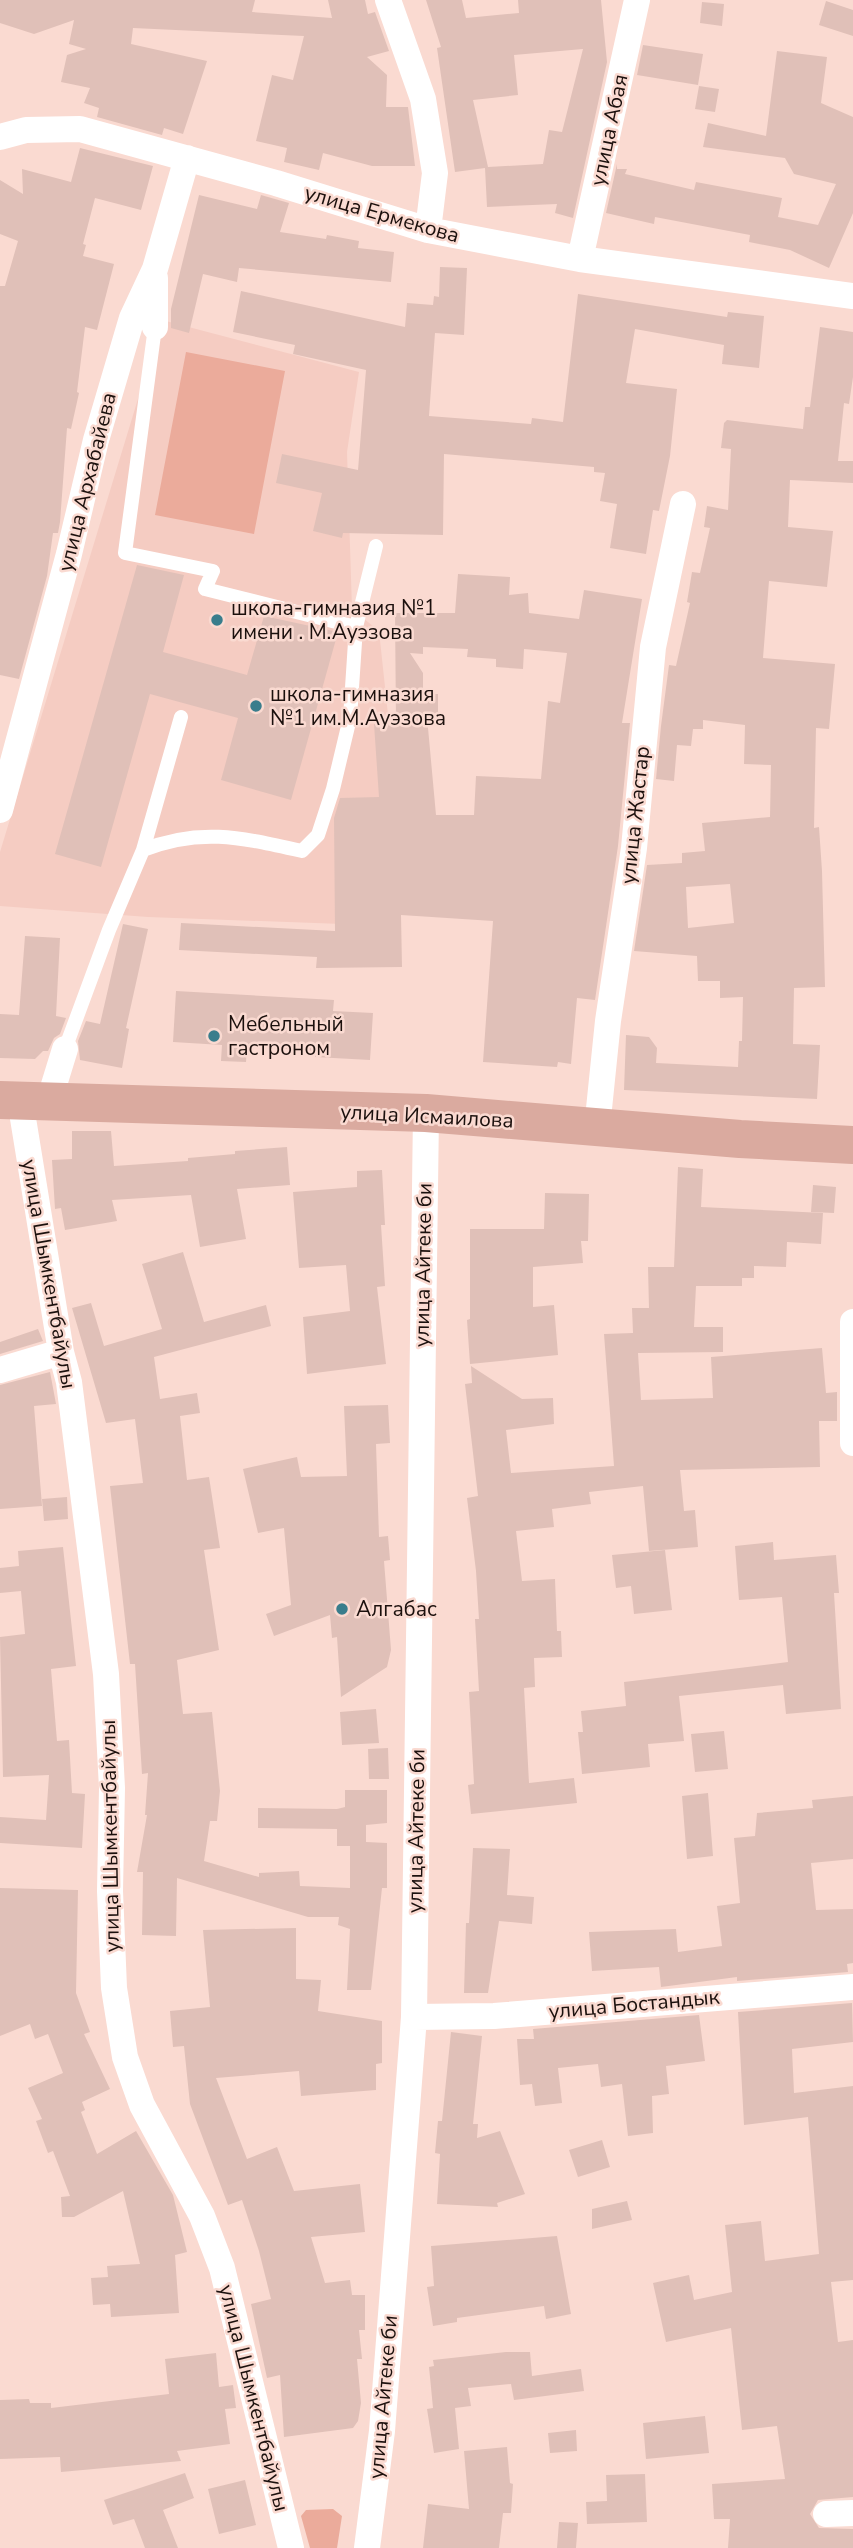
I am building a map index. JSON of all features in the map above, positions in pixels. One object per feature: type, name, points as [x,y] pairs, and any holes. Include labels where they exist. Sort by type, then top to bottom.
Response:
[{"type":"main road","name":"улица Исмаилова","points":[[23,1101],[426,1113],[597,1128],[853,1145]]},
{"type":"street","points":[[388,0],[422,99],[435,173],[428,230]]},
{"type":"street","name":"улица Абая","points":[[580,259],[637,0]]},
{"type":"street","name":"улица Ермекова","points":[[0,137],[26,130],[80,129],[428,230],[580,259],[853,296]]},
{"type":"street","name":"улица Архабайева","points":[[0,810],[69,554],[96,440],[132,318],[155,269],[187,158]]},
{"type":"street","points":[[155,269],[155,327]]},
{"type":"street","name":"улица Жастар","points":[[597,1128],[608,1021],[634,848],[653,647],[682,504]]},
{"type":"street","points":[[23,1101],[65,1049]]},
{"type":"street","name":"улица Шымкентбайулы","points":[[23,1101],[80,1462],[106,1674],[112,1788],[110,1891],[114,1988],[125,2057],[142,2105],[202,2216],[222,2268],[290,2548]]},
{"type":"street","name":"улица Айтеке би","points":[[367,2548],[382,2431],[414,2017],[426,1113]]},
{"type":"street","points":[[853,1322],[853,1443]]},
{"type":"street","points":[[0,1370],[61,1352]]},
{"type":"street","name":"улица Бостандык","points":[[414,2017],[494,2016],[853,1987]]},
{"type":"street","points":[[826,2514],[853,2513]]},
{"type":"lane","points":[[155,327],[125,553],[213,571],[205,589],[356,627]]},
{"type":"lane","points":[[143,850],[190,836],[230,836],[302,851],[318,835],[350,718],[356,627],[376,546]]},
{"type":"lane","points":[[65,1049],[108,930],[143,850],[181,717]]},
{"type":"shaded area","name":"школа-гимназия №1 имени . М.Ауэзова","points":[[162,320],[359,372],[347,452],[352,609],[379,631],[396,789],[396,926],[148,917],[0,906],[0,852]]},
{"type":"shaded area","points":[[186,352],[285,371],[254,534],[155,515]]},
{"type":"shaded area","points":[[333,2509],[342,2516],[337,2548],[310,2548],[301,2516],[306,2510]]},
{"type":"building","points":[[0,0],[255,0],[252,12],[332,18],[328,0],[365,0],[368,14],[375,12],[389,51],[367,57],[387,75],[386,107],[408,107],[415,166],[372,166],[323,153],[319,170],[284,162],[287,148],[256,141],[272,75],[293,80],[304,36],[133,28],[131,44],[207,61],[183,134],[164,128],[162,135],[97,117],[99,108],[84,103],[90,88],[61,82],[67,55],[86,49],[69,44],[74,20],[34,34],[0,23]]},
{"type":"building","points":[[426,0],[462,0],[466,18],[519,13],[518,0],[601,0],[607,62],[573,218],[555,213],[557,204],[487,207],[485,168],[455,172],[437,48],[441,47]],"holes":[[[583,49],[562,132],[549,130],[543,164],[488,167],[473,100],[518,95],[514,55]]]},
{"type":"building","points":[[826,1],[853,10],[853,36],[819,25]]},
{"type":"building","points":[[702,2],[724,4],[722,26],[700,23]]},
{"type":"building","points":[[643,45],[703,54],[698,85],[637,75]]},
{"type":"building","points":[[777,51],[827,57],[821,103],[853,117],[853,213],[829,268],[790,250],[749,242],[750,235],[655,217],[654,224],[606,213],[617,164],[617,169],[627,169],[625,174],[694,190],[696,182],[782,198],[778,217],[818,225],[836,184],[794,174],[785,158],[703,147],[708,123],[766,136]]},
{"type":"building","points":[[699,86],[719,89],[715,112],[695,109]]},
{"type":"building","points":[[80,148],[153,166],[141,210],[95,198],[83,244],[86,245],[83,256],[114,264],[97,330],[85,327],[79,393],[71,429],[67,428],[58,533],[53,533],[47,576],[19,679],[0,675],[0,286],[5,286],[18,241],[0,234],[0,180],[23,194],[22,169],[71,182]]},
{"type":"building","points":[[199,195],[257,209],[261,195],[289,203],[280,232],[326,239],[327,235],[359,241],[358,248],[394,252],[391,282],[239,268],[237,282],[203,274],[189,333],[171,328],[171,309]]},
{"type":"building","points":[[440,267],[467,268],[464,335],[435,333],[429,416],[531,424],[532,418],[563,422],[578,294],[727,317],[728,312],[764,316],[759,368],[722,364],[724,345],[635,329],[626,383],[677,389],[670,456],[659,511],[653,510],[646,554],[610,548],[617,504],[600,501],[605,473],[594,472],[594,467],[444,454],[443,535],[343,533],[342,538],[313,531],[322,493],[276,483],[282,454],[358,470],[366,370],[293,354],[295,345],[233,332],[241,291],[405,327],[407,303],[433,305],[434,296],[439,297]]},
{"type":"building","points":[[820,327],[853,332],[853,377],[849,404],[844,403],[838,461],[853,461],[853,483],[790,480],[788,527],[833,531],[827,587],[769,581],[763,658],[835,664],[829,729],[816,728],[814,828],[819,827],[825,987],[794,988],[793,1044],[820,1045],[817,1099],[624,1090],[626,1035],[649,1037],[657,1048],[656,1063],[738,1067],[739,1041],[742,1041],[743,997],[720,998],[720,981],[698,981],[697,956],[634,951],[647,865],[682,863],[682,853],[705,851],[702,823],[770,817],[771,765],[744,764],[745,725],[703,720],[703,729],[693,729],[691,746],[677,745],[674,781],[656,779],[661,726],[669,665],[676,666],[690,603],[687,602],[692,572],[700,573],[710,528],[704,527],[707,506],[728,510],[731,449],[721,448],[724,423],[727,420],[803,429],[805,407],[810,407]],"holes":[[[730,884],[734,923],[688,928],[686,887]]]},
{"type":"building","name":"школа-гимназия №1 им.М.Ауэзова","points":[[137,565],[184,575],[163,652],[247,675],[264,616],[338,632],[291,800],[221,780],[238,718],[150,694],[101,867],[55,854]]},
{"type":"building","points":[[458,574],[510,577],[509,595],[528,593],[529,613],[579,619],[584,590],[642,599],[622,723],[630,723],[618,846],[595,1000],[577,998],[571,1064],[558,1062],[557,1067],[483,1062],[493,921],[401,915],[402,967],[316,968],[317,957],[179,950],[181,923],[335,931],[334,818],[340,798],[379,797],[374,724],[396,722],[395,613],[455,613]],"holes":[[[423,647],[468,649],[467,657],[496,659],[496,667],[523,669],[524,649],[567,653],[560,703],[548,701],[541,779],[476,776],[474,815],[436,815],[427,717],[438,717],[438,694],[423,694],[423,673],[410,653],[423,654]]]},
{"type":"building","points":[[123,924],[148,929],[126,1028],[129,1029],[122,1068],[80,1060],[78,1041],[86,1021],[100,1024]]},
{"type":"building","points":[[25,936],[60,938],[56,1016],[66,1018],[60,1034],[54,1038],[48,1051],[43,1051],[35,1059],[0,1058],[0,1014],[19,1015]]},
{"type":"building","points":[[176,991],[334,1000],[333,1011],[373,1013],[370,1060],[315,1057],[315,1051],[247,1046],[246,1062],[221,1061],[222,1045],[173,1042]]},
{"type":"building","points":[[72,1131],[111,1131],[114,1166],[188,1161],[188,1158],[235,1154],[235,1151],[287,1147],[290,1185],[237,1189],[246,1239],[200,1247],[191,1195],[112,1200],[117,1221],[65,1230],[61,1208],[55,1209],[52,1160],[72,1159]]},
{"type":"building","points":[[678,1167],[703,1169],[701,1207],[823,1213],[821,1244],[787,1242],[786,1267],[754,1266],[754,1278],[742,1278],[742,1286],[696,1286],[694,1327],[723,1327],[723,1352],[638,1353],[641,1400],[713,1398],[711,1357],[822,1348],[826,1393],[837,1392],[837,1421],[819,1421],[820,1467],[680,1470],[684,1511],[695,1510],[698,1547],[649,1551],[643,1486],[589,1492],[591,1504],[552,1509],[554,1527],[516,1531],[522,1581],[555,1579],[557,1631],[561,1631],[562,1657],[534,1658],[535,1687],[524,1688],[529,1783],[574,1778],[577,1803],[471,1814],[468,1785],[474,1784],[469,1692],[479,1691],[475,1619],[479,1619],[467,1498],[478,1496],[465,1384],[472,1383],[471,1366],[522,1399],[553,1398],[554,1424],[506,1430],[511,1473],[614,1466],[604,1334],[633,1333],[632,1308],[649,1308],[648,1267],[674,1267]]},
{"type":"building","points":[[382,1170],[385,1225],[381,1225],[385,1286],[377,1287],[386,1364],[307,1374],[303,1317],[350,1311],[346,1265],[299,1268],[293,1192],[357,1187],[357,1171]]},
{"type":"building","points":[[813,1185],[836,1187],[834,1213],[811,1212]]},
{"type":"building","points":[[545,1193],[589,1194],[588,1241],[581,1241],[583,1263],[533,1267],[533,1307],[554,1305],[558,1355],[470,1364],[467,1320],[470,1319],[470,1229],[544,1229]]},
{"type":"building","points":[[183,1252],[204,1322],[266,1305],[271,1326],[154,1357],[160,1399],[197,1393],[200,1413],[180,1416],[187,1480],[209,1477],[220,1548],[204,1550],[219,1650],[177,1660],[183,1714],[212,1712],[220,1791],[217,1821],[210,1821],[204,1861],[259,1877],[259,1873],[299,1871],[300,1886],[350,1888],[350,1846],[337,1846],[337,1829],[258,1828],[258,1808],[337,1809],[345,1807],[345,1790],[387,1790],[387,1823],[366,1825],[366,1842],[387,1843],[387,1888],[382,1888],[371,1990],[347,1990],[350,1929],[338,1925],[339,1917],[308,1917],[177,1878],[176,1936],[142,1935],[143,1872],[137,1872],[147,1815],[148,1773],[142,1774],[135,1664],[130,1664],[110,1486],[143,1483],[135,1419],[106,1423],[72,1308],[91,1303],[104,1346],[162,1329],[142,1264]]},
{"type":"building","points":[[38,1329],[43,1341],[0,1354],[0,1342]]},
{"type":"building","points":[[50,1372],[56,1404],[34,1406],[42,1506],[0,1509],[0,1385]]},
{"type":"building","points":[[388,1405],[390,1443],[376,1444],[379,1537],[388,1536],[390,1560],[384,1561],[391,1650],[387,1667],[341,1697],[337,1637],[332,1638],[330,1615],[274,1636],[266,1614],[291,1605],[284,1528],[258,1533],[243,1469],[297,1457],[301,1477],[347,1476],[344,1406]]},
{"type":"building","points":[[67,1497],[68,1519],[44,1521],[42,1499]]},
{"type":"building","points":[[773,1542],[774,1560],[836,1555],[839,1593],[834,1593],[841,1709],[786,1714],[783,1685],[679,1696],[684,1741],[648,1744],[650,1767],[582,1774],[578,1732],[583,1732],[581,1711],[626,1706],[624,1682],[788,1662],[782,1597],[739,1600],[735,1546]]},
{"type":"building","points":[[63,1547],[76,1666],[51,1669],[57,1741],[69,1740],[72,1793],[85,1794],[82,1848],[0,1843],[0,1817],[46,1820],[49,1775],[3,1777],[0,1637],[25,1634],[21,1591],[0,1593],[0,1568],[19,1566],[18,1551]]},
{"type":"building","points":[[665,1550],[672,1610],[634,1614],[631,1586],[616,1588],[612,1555]]},
{"type":"building","points":[[376,1709],[379,1743],[342,1745],[340,1712]]},
{"type":"building","points":[[724,1731],[728,1769],[695,1772],[691,1734]]},
{"type":"building","points":[[388,1748],[389,1779],[369,1779],[368,1749]]},
{"type":"building","points":[[708,1793],[713,1856],[687,1859],[682,1796]]},
{"type":"building","points":[[853,1796],[853,1859],[811,1863],[816,1910],[853,1909],[853,1963],[847,1964],[848,1972],[737,1981],[737,1977],[661,1987],[659,1967],[592,1971],[589,1932],[676,1929],[678,1952],[722,1946],[717,1906],[740,1903],[734,1838],[755,1836],[757,1813],[813,1808],[812,1800]]},
{"type":"building","points":[[473,1848],[510,1849],[507,1895],[534,1897],[532,1924],[499,1921],[488,1993],[464,1993],[466,1923],[469,1923]]},
{"type":"building","points":[[0,1888],[78,1890],[76,1993],[90,2032],[84,2034],[110,2089],[82,2102],[85,2110],[81,2112],[97,2154],[136,2131],[173,2195],[187,2252],[175,2255],[179,2313],[111,2317],[110,2304],[93,2305],[91,2278],[108,2277],[107,2266],[140,2264],[123,2191],[74,2217],[62,2217],[61,2197],[70,2196],[53,2151],[48,2153],[36,2121],[42,2119],[28,2088],[63,2073],[48,2034],[35,2039],[30,2024],[0,2036]]},
{"type":"building","points":[[296,1928],[296,1979],[321,1980],[318,2011],[382,2021],[382,2063],[376,2064],[376,2090],[301,2096],[299,2071],[216,2078],[247,2159],[277,2147],[294,2191],[360,2184],[365,2232],[311,2237],[325,2283],[350,2280],[352,2295],[365,2295],[365,2330],[359,2330],[362,2359],[357,2359],[361,2403],[358,2421],[353,2428],[284,2437],[280,2375],[267,2378],[251,2304],[271,2299],[259,2251],[242,2200],[228,2205],[190,2104],[184,2046],[173,2047],[170,2011],[210,2007],[203,1930]]},
{"type":"building","points":[[852,2003],[853,2042],[792,2049],[794,2093],[853,2086],[853,2280],[831,2282],[838,2342],[853,2340],[853,2497],[818,2500],[810,2514],[819,2528],[853,2529],[853,2548],[728,2548],[730,2519],[714,2519],[712,2484],[785,2479],[777,2426],[742,2430],[731,2328],[666,2342],[653,2283],[689,2275],[694,2300],[732,2292],[725,2225],[761,2221],[765,2261],[819,2254],[808,2117],[744,2125],[738,2012]]},
{"type":"building","points":[[699,2015],[705,2061],[666,2066],[669,2094],[652,2096],[653,2133],[628,2136],[622,2084],[601,2087],[598,2064],[558,2068],[562,2103],[535,2106],[532,2084],[520,2085],[517,2039],[534,2039],[533,2029]]},
{"type":"building","points":[[451,2032],[482,2036],[473,2124],[478,2124],[477,2138],[500,2131],[525,2194],[497,2203],[498,2207],[437,2204],[440,2154],[435,2153],[438,2121],[442,2121]]},
{"type":"building","points":[[602,2140],[610,2167],[578,2177],[569,2150]]},
{"type":"building","points":[[627,2201],[632,2220],[592,2229],[592,2209]]},
{"type":"building","points":[[557,2236],[571,2314],[546,2319],[544,2306],[457,2318],[457,2322],[433,2326],[427,2287],[434,2286],[431,2246]]},
{"type":"building","points":[[530,2352],[532,2376],[581,2369],[584,2391],[514,2400],[511,2384],[468,2388],[471,2406],[455,2408],[459,2449],[434,2453],[427,2409],[433,2408],[429,2367],[434,2366],[433,2360]]},
{"type":"building","points":[[216,2353],[219,2387],[233,2385],[236,2408],[225,2409],[230,2444],[177,2451],[181,2461],[61,2472],[60,2457],[0,2459],[0,2400],[29,2399],[30,2403],[51,2403],[51,2408],[169,2394],[165,2359]]},
{"type":"building","points":[[705,2416],[709,2453],[646,2459],[643,2423]]},
{"type":"building","points":[[576,2430],[577,2451],[550,2453],[548,2433]]},
{"type":"building","points":[[507,2447],[510,2483],[513,2484],[511,2513],[503,2513],[499,2548],[423,2548],[428,2504],[469,2509],[464,2451]]},
{"type":"building","points":[[185,2473],[194,2498],[163,2510],[178,2548],[145,2548],[134,2519],[113,2525],[104,2500]]},
{"type":"building","points":[[645,2474],[647,2522],[587,2524],[586,2502],[607,2501],[606,2475]]},
{"type":"building","points":[[245,2480],[256,2525],[219,2534],[208,2489]]},
{"type":"building","points":[[559,2522],[578,2523],[576,2548],[557,2548]]},
{"type":"place","name":"школа-гимназия №1 имени . М.Ауэзова","points":[[217,620]]},
{"type":"place","name":"школа-гимназия №1 им.М.Ауэзова","points":[[256,706]]},
{"type":"place","name":"Мебельный гастроном","points":[[214,1036]]},
{"type":"place","name":"Алгабас","points":[[342,1609]]}]
